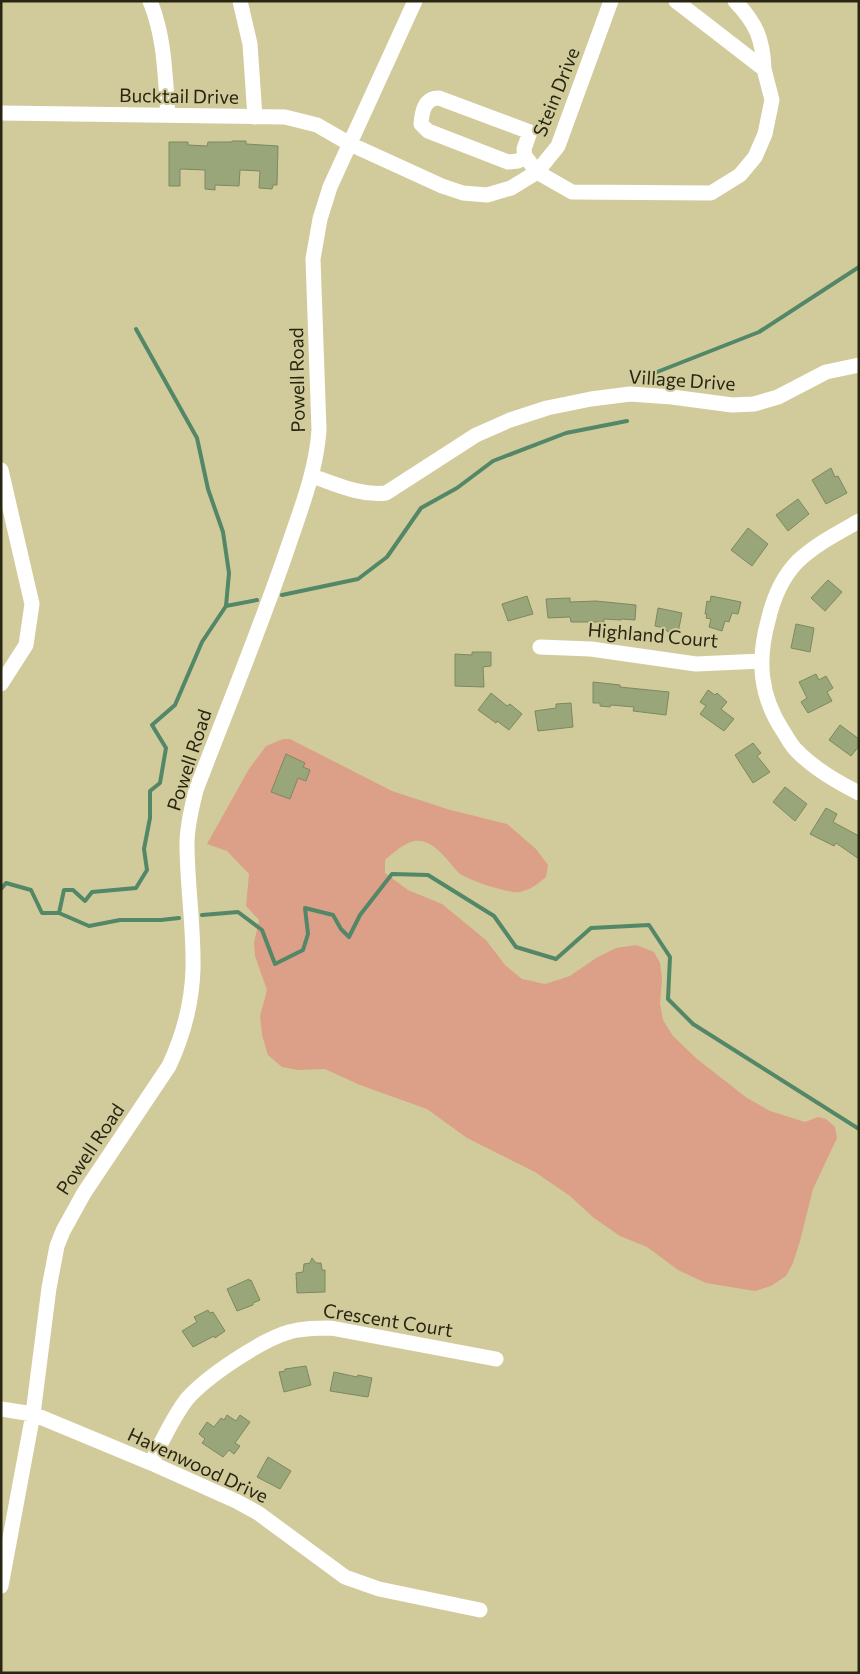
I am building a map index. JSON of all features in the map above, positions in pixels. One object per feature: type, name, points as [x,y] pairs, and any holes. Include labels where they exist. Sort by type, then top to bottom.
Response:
[{"type":"street","points":[[150,1],[156,16],[164,58],[168,115]]},
{"type":"street","points":[[240,1],[250,44],[254,117]]},
{"type":"street","name":"Powell Road","points":[[1,1586],[33,1414],[48,1288],[57,1246],[84,1193],[169,1066],[177,1049],[190,998],[193,968],[187,843],[191,810],[196,790],[280,570],[312,476],[317,455],[319,430],[313,259],[320,219],[330,187],[415,1]]},
{"type":"street","name":"Stein Drive","points":[[350,144],[442,186],[463,193],[487,194],[511,188],[537,172],[558,146],[611,1]]},
{"type":"street","points":[[676,1],[764,69]]},
{"type":"street","points":[[524,156],[518,161],[508,162],[428,131],[421,124],[427,102],[433,98],[439,98],[530,132],[524,149],[524,156],[537,172],[572,192],[712,193],[740,175],[755,157],[765,134],[772,100],[764,69],[763,47],[749,16],[735,1]]},
{"type":"street","name":"Bucktail Drive","points":[[1,113],[285,117],[317,125],[350,144]]},
{"type":"street","name":"Village Drive","points":[[312,476],[372,495],[386,493],[476,435],[510,420],[547,408],[591,399],[630,394],[672,397],[732,405],[754,404],[778,397],[826,372],[859,365]]},
{"type":"street","points":[[1,470],[32,604],[26,645],[1,684]]},
{"type":"street","points":[[859,521],[815,546],[785,577],[772,605],[762,643],[763,680],[769,703],[778,723],[795,749],[814,765],[859,793]]},
{"type":"street","name":"Highland Court","points":[[540,647],[591,649],[696,664],[762,660]]},
{"type":"street","name":"Crescent Court","points":[[151,1463],[177,1413],[188,1398],[203,1384],[261,1344],[291,1331],[308,1328],[331,1328],[496,1359]]},
{"type":"street","name":"Havenwood Drive","points":[[1,1409],[33,1414],[236,1501],[258,1513],[345,1577],[379,1589],[480,1610]]},
{"type":"shaded area","points":[[283,739],[290,739],[392,791],[447,809],[507,824],[536,849],[548,865],[546,877],[527,890],[520,892],[507,891],[470,879],[459,873],[440,851],[421,841],[406,844],[385,860],[385,873],[408,890],[442,904],[486,940],[505,965],[522,979],[545,984],[570,976],[596,958],[616,948],[636,945],[654,952],[660,963],[662,978],[660,1004],[663,1020],[673,1036],[697,1059],[747,1098],[770,1111],[805,1122],[818,1117],[826,1119],[835,1127],[837,1138],[813,1189],[800,1241],[793,1263],[786,1276],[771,1286],[755,1291],[706,1283],[678,1270],[647,1247],[620,1236],[594,1218],[570,1196],[535,1172],[467,1138],[427,1109],[360,1085],[325,1069],[298,1070],[282,1067],[268,1055],[262,1035],[260,1016],[267,990],[255,956],[254,943],[259,920],[246,906],[249,874],[227,851],[207,844],[249,769],[266,746]]},
{"type":"building","points":[[246,141],[246,144],[278,146],[277,185],[273,185],[272,189],[259,188],[260,171],[240,170],[239,186],[215,185],[215,190],[205,189],[205,170],[180,169],[180,186],[169,186],[169,142],[188,142],[188,145],[207,146],[208,142]]},
{"type":"building","points":[[831,468],[835,477],[838,476],[847,493],[826,504],[812,480]]},
{"type":"building","points":[[798,499],[809,514],[788,531],[776,515]]},
{"type":"building","points":[[748,528],[768,544],[752,566],[731,550]]},
{"type":"building","points":[[828,580],[842,592],[825,611],[811,598]]},
{"type":"building","points":[[527,596],[533,614],[508,621],[502,604]]},
{"type":"building","points":[[711,596],[741,602],[738,614],[732,613],[729,622],[725,621],[722,631],[709,627],[711,619],[706,618],[707,601],[710,602]]},
{"type":"building","points":[[570,598],[570,602],[596,601],[636,605],[635,620],[604,619],[604,622],[571,622],[570,617],[548,618],[546,599]]},
{"type":"building","points":[[658,608],[682,613],[678,633],[668,632],[664,628],[655,626]]},
{"type":"building","points":[[796,624],[814,628],[810,652],[791,648]]},
{"type":"building","points":[[472,652],[491,652],[491,666],[483,667],[484,687],[455,686],[455,654],[472,655]]},
{"type":"building","points":[[816,674],[819,680],[826,676],[833,688],[827,692],[832,701],[808,713],[801,702],[807,698],[799,682]]},
{"type":"building","points":[[593,682],[669,692],[666,715],[633,711],[634,707],[611,705],[610,707],[600,706],[600,703],[593,703]]},
{"type":"building","points":[[708,690],[715,695],[717,693],[727,702],[721,709],[734,719],[724,731],[700,714],[706,706],[700,702]]},
{"type":"building","points":[[491,693],[507,706],[510,704],[522,714],[509,730],[478,710]]},
{"type":"building","points":[[571,703],[573,727],[538,731],[535,711],[556,708],[556,704]]},
{"type":"building","points":[[840,725],[859,739],[859,746],[851,756],[829,740]]},
{"type":"building","points":[[753,743],[761,753],[757,756],[770,772],[753,783],[735,755]]},
{"type":"building","points":[[286,754],[305,763],[303,767],[310,770],[306,781],[298,778],[290,799],[271,792]]},
{"type":"building","points":[[785,787],[807,804],[795,821],[773,802]]},
{"type":"building","points":[[826,808],[837,814],[833,822],[859,836],[859,859],[836,843],[834,846],[810,834]]},
{"type":"building","points":[[312,1258],[316,1263],[321,1263],[322,1270],[325,1270],[325,1292],[297,1293],[296,1273],[303,1272],[304,1264],[310,1263]]},
{"type":"building","points":[[249,1279],[260,1300],[237,1311],[227,1289]]},
{"type":"building","points":[[208,1310],[210,1313],[213,1312],[225,1331],[215,1338],[214,1336],[193,1347],[182,1331],[197,1322],[194,1317]]},
{"type":"building","points":[[306,1366],[311,1385],[284,1392],[279,1372],[285,1371],[285,1369]]},
{"type":"building","points":[[334,1372],[372,1378],[368,1397],[330,1391]]},
{"type":"building","points":[[227,1415],[236,1421],[240,1415],[250,1422],[235,1443],[240,1446],[234,1454],[229,1450],[223,1457],[202,1443],[205,1439],[199,1434],[207,1422],[214,1427],[221,1418],[224,1420]]},
{"type":"building","points":[[268,1457],[291,1471],[280,1489],[257,1477]]},
{"type":"waterway","points":[[657,372],[759,332],[859,267]]},
{"type":"waterway","points":[[59,913],[64,890],[73,890],[85,901],[92,892],[136,888],[147,870],[144,849],[150,818],[150,791],[160,783],[166,748],[152,725],[175,705],[202,642],[226,606],[229,573],[223,532],[208,489],[197,438],[136,329]]},
{"type":"waterway","points":[[282,595],[358,579],[387,557],[421,508],[457,488],[493,461],[566,433],[627,421]]},
{"type":"waterway","points":[[226,606],[257,600]]},
{"type":"waterway","points":[[202,915],[238,912],[262,930],[275,964],[303,950],[308,934],[305,908],[333,915],[341,929],[349,937],[360,915],[392,874],[428,875],[494,916],[516,947],[556,959],[591,928],[649,925],[670,957],[668,999],[693,1024],[859,1129]]},
{"type":"waterway","points":[[1,889],[6,883],[31,890],[42,913],[59,913],[89,926],[120,920],[179,918]]}]
